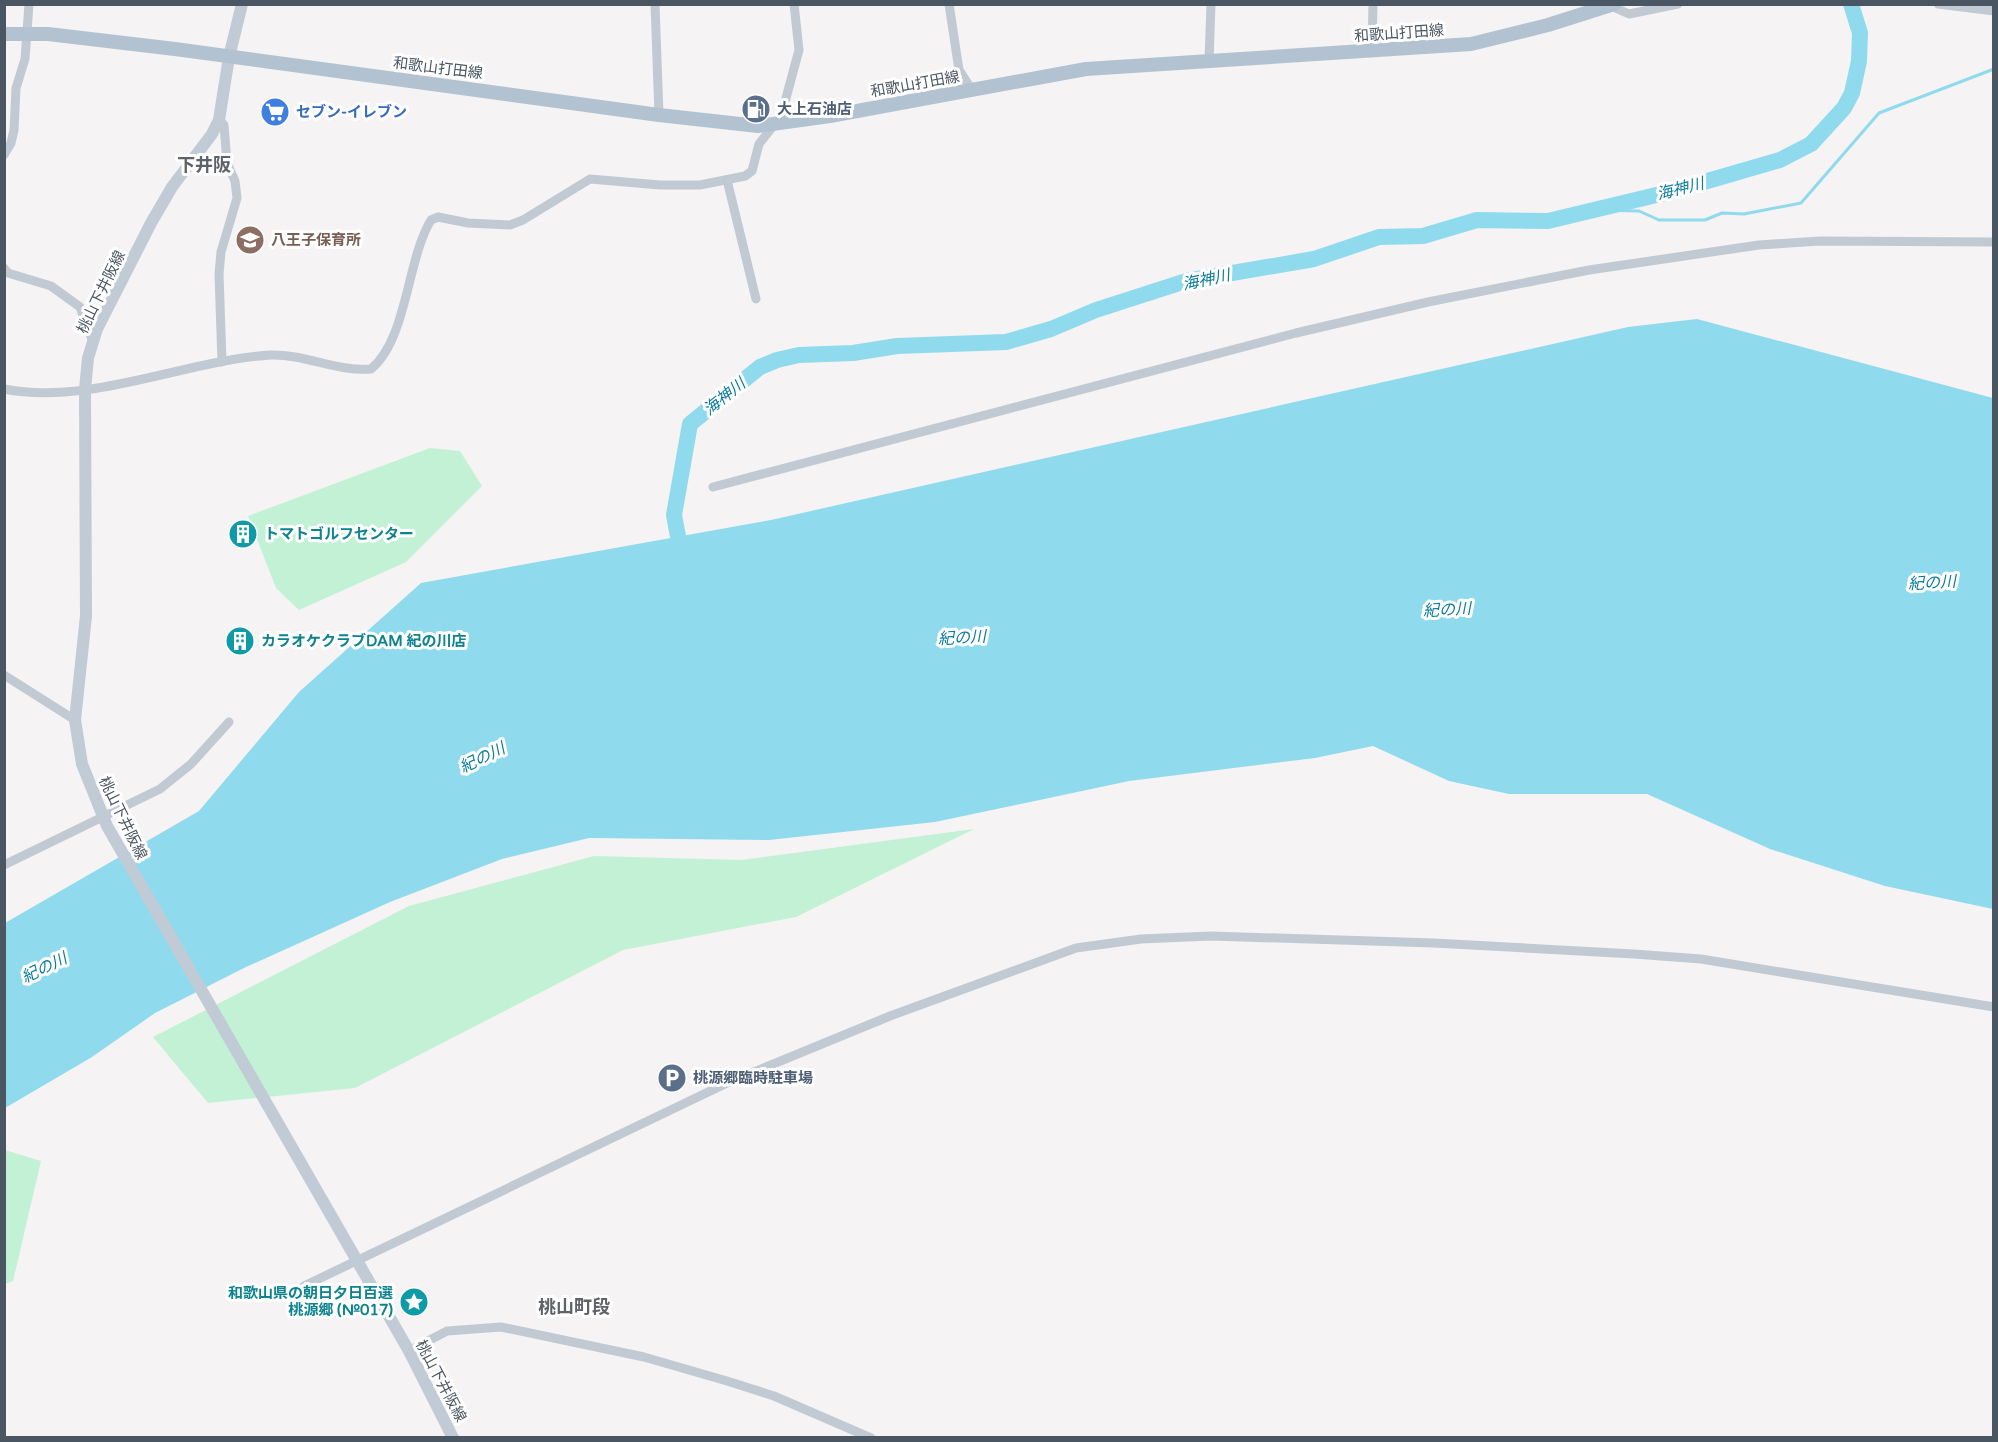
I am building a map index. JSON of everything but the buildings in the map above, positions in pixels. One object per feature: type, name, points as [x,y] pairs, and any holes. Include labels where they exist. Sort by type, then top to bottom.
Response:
[{"type":"main road","name":"桃山下井阪線","points":[[242,4],[229,57],[219,120],[212,134],[172,187],[151,223],[93,342],[88,358],[85,389],[87,616],[75,720],[82,764],[105,821],[409,1351],[453,1437]]},
{"type":"main road","name":"和歌山打田線","points":[[4,34],[48,34],[659,115],[733,124],[776,125],[1086,69],[1471,44],[1539,28],[1612,5]]},
{"type":"street","points":[[4,156],[12,136],[16,88],[25,59],[29,4]]},
{"type":"street","points":[[655,4],[659,115]]},
{"type":"street","points":[[4,389],[46,393],[85,389],[141,377],[172,374],[222,362],[273,355],[296,357],[331,366],[371,369],[381,360],[391,338],[431,220],[438,217],[468,224],[510,225],[523,220],[590,179],[660,185],[700,185],[745,176],[752,171],[759,144],[776,125],[799,50],[794,4]]},
{"type":"street","points":[[949,4],[958,70],[972,90]]},
{"type":"street","points":[[1209,61],[1211,4]]},
{"type":"street","points":[[1372,51],[1373,4]]},
{"type":"street","points":[[1612,5],[1629,14],[1678,4]]},
{"type":"street","points":[[1938,4],[1994,11]]},
{"type":"street","points":[[219,120],[224,125],[227,163],[236,181],[237,198],[221,252],[219,274],[222,362]]},
{"type":"street","points":[[727,180],[756,299]]},
{"type":"street","points":[[713,487],[1296,333],[1428,302],[1589,270],[1759,245],[1820,241],[1994,242]]},
{"type":"street","points":[[4,268],[9,273],[51,286],[80,307],[93,342]]},
{"type":"street","points":[[4,675],[75,720]]},
{"type":"street","points":[[4,865],[105,821],[160,789],[191,764],[229,722]]},
{"type":"street","points":[[304,1286],[355,1259],[727,1083],[890,1016],[1076,948],[1141,939],[1211,936],[1434,943],[1634,954],[1701,959],[1994,1006]]},
{"type":"street","points":[[409,1351],[447,1331],[501,1327],[644,1357],[727,1381],[774,1396],[871,1437]]},
{"type":"green space","points":[[430,448],[460,451],[482,486],[406,562],[299,610],[276,588],[248,516]]},
{"type":"green space","points":[[974,829],[796,917],[623,950],[355,1088],[208,1103],[153,1037],[409,906],[594,856],[741,860]]},
{"type":"green space","points":[[5,1150],[41,1161],[13,1281],[5,1284]]},
{"type":"water","name":"紀の川","points":[[1697,319],[1993,398],[1993,909],[1885,886],[1770,849],[1647,794],[1509,794],[1449,781],[1373,746],[1315,758],[1129,781],[935,822],[769,840],[589,838],[502,859],[390,902],[246,967],[155,1013],[92,1057],[5,1108],[5,923],[199,811],[299,692],[421,583],[771,520],[1628,327]]},
{"type":"waterway","name":"海神川","points":[[682,558],[674,515],[690,424],[760,367],[799,355],[853,353],[897,346],[1006,342],[1051,329],[1096,310],[1186,281],[1314,259],[1379,237],[1423,236],[1477,220],[1548,221],[1673,191],[1780,160],[1811,144],[1844,108],[1852,93],[1859,61],[1860,33],[1851,4]]},
{"type":"waterway","points":[[1595,210],[1639,211],[1659,220],[1705,220],[1722,213],[1744,214],[1801,203],[1879,113],[1994,69]]},
{"type":"place","name":"大上石油店","points":[[756,109]]},
{"type":"place","name":"セブン-イレブン","points":[[275,112]]},
{"type":"place","name":"八王子保育所","points":[[250,240]]},
{"type":"place","name":"トマトゴルフセンター","points":[[243,534]]},
{"type":"place","name":"カラオケクラブDAM 紀の川店","points":[[240,641]]},
{"type":"place","name":"桃源郷臨時駐車場","points":[[672,1078]]},
{"type":"place","name":"和歌山県の朝日夕日百選 桃源郷 (№017)","points":[[414,1302]]},
{"type":"district","name":"下井阪","points":[[204,165]]},
{"type":"district","name":"桃山町段","points":[[574,1307]]}]
